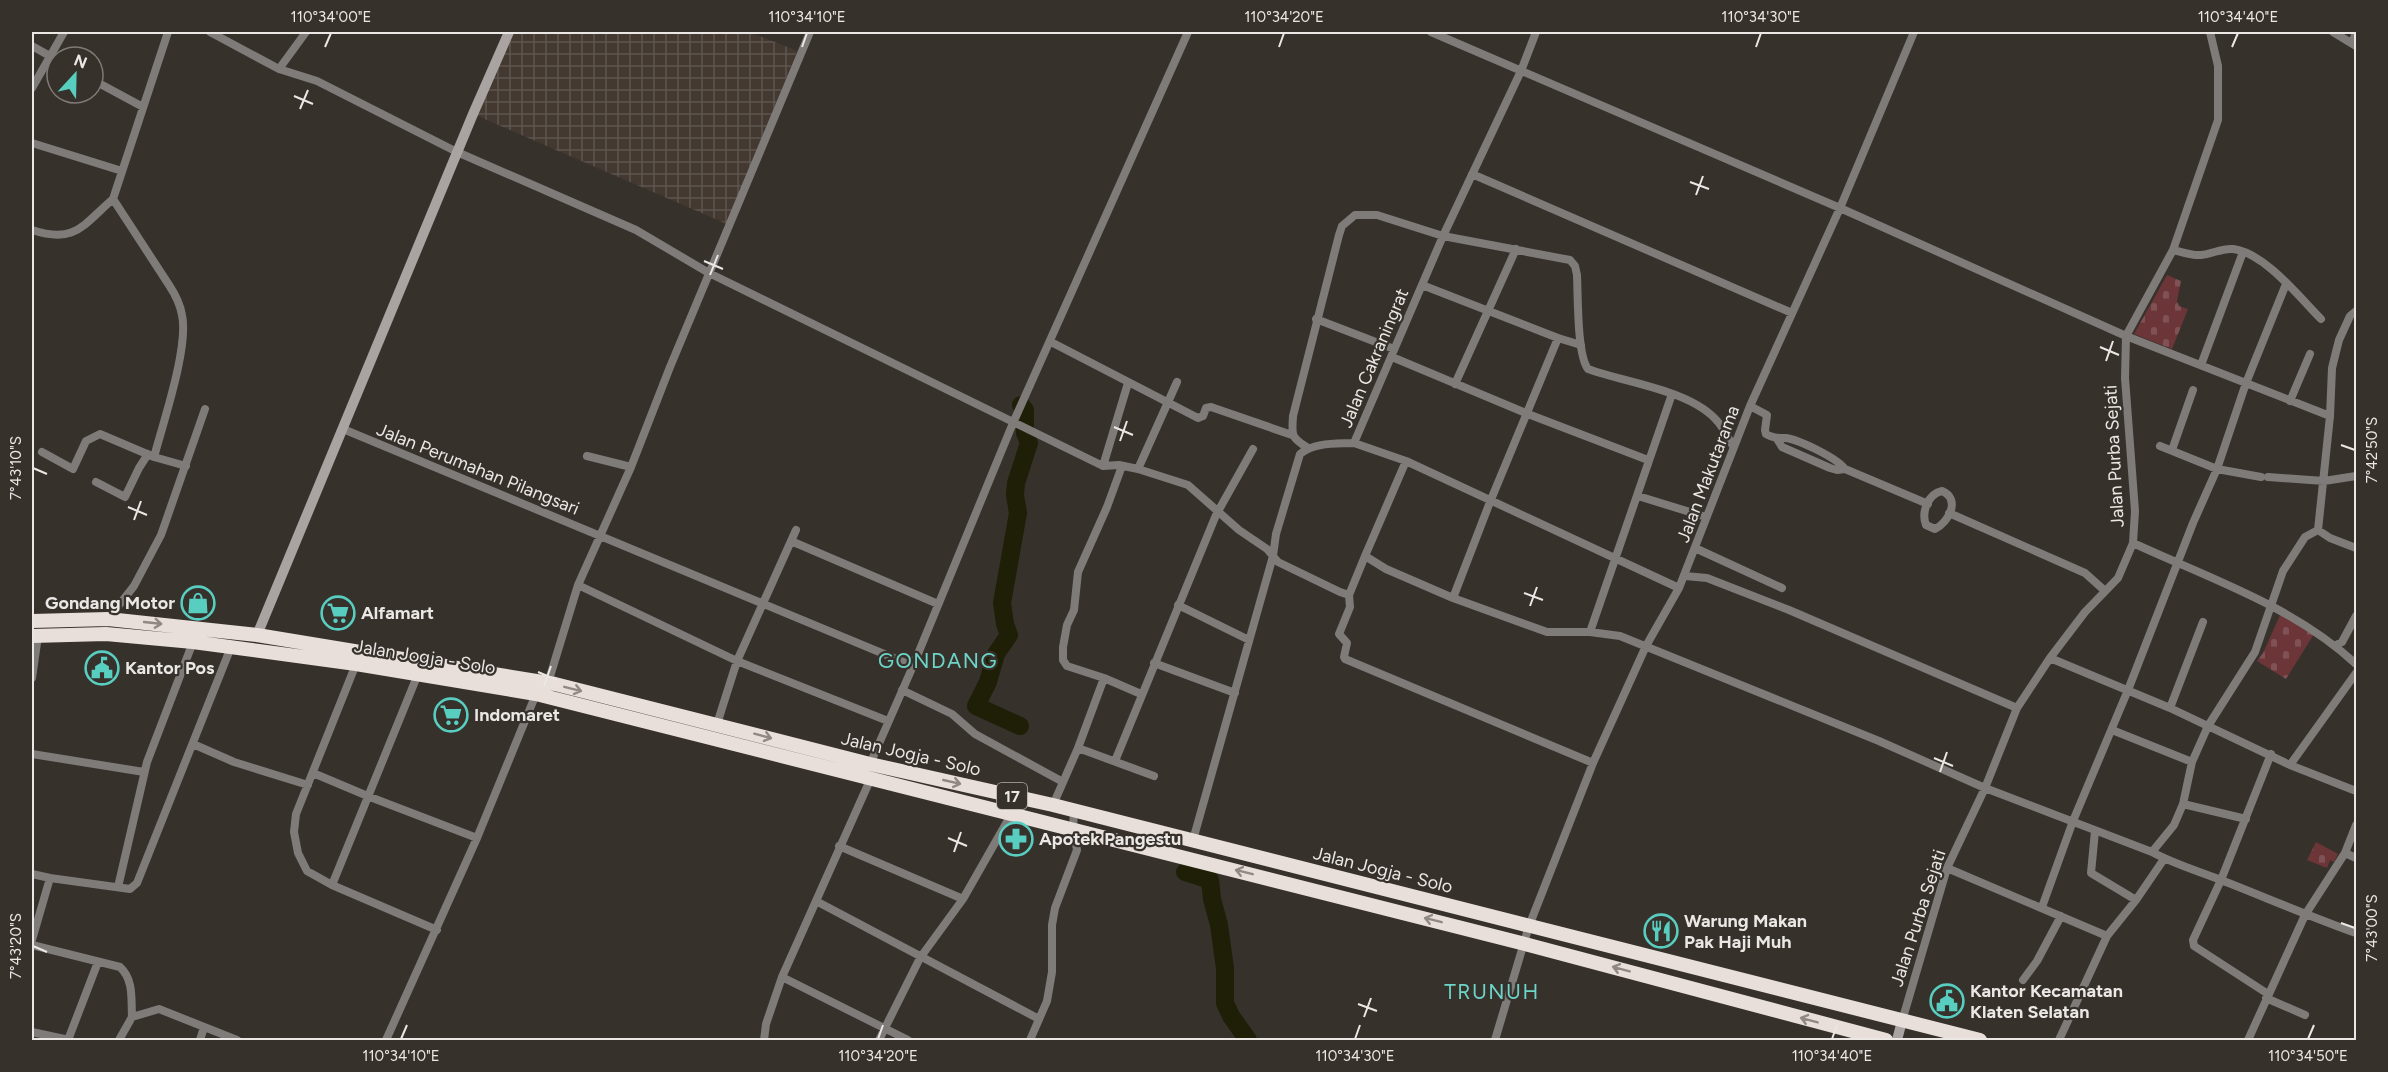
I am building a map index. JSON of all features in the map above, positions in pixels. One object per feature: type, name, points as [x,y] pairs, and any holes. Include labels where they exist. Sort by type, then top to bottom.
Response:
[{"type":"highway","name":"Jalan Jogja - Solo","points":[[32,621],[108,619],[257,635],[548,683],[717,724],[1012,813],[1526,944],[1886,1041]]},
{"type":"highway","name":"Jalan Jogja - Solo","points":[[35,636],[106,634],[193,642],[356,664],[536,694],[870,771],[1074,810],[1980,1041]]},
{"type":"street","points":[[32,230],[56,237],[75,233],[113,199],[168,32]]},
{"type":"street","points":[[210,32],[279,69],[317,81],[457,152],[636,230],[709,273],[1103,466],[1138,469],[1188,485],[1278,562],[1349,595]]},
{"type":"street","points":[[279,69],[306,32]]},
{"type":"street","points":[[257,635],[509,32]]},
{"type":"street","points":[[548,683],[578,585],[602,536],[631,467],[810,32]]},
{"type":"street","points":[[764,1041],[766,1024],[782,977],[839,846],[888,721],[1013,423],[1188,32]]},
{"type":"street","points":[[1431,32],[1840,208],[2126,336],[2328,416]]},
{"type":"street","name":"Jalan Cakraningrat","points":[[1308,448],[1354,443],[1443,236],[1521,71],[1536,32]]},
{"type":"street","name":"Jalan Makutarama","points":[[1495,1041],[1526,944],[1529,927],[1593,763],[1646,646],[1679,588],[1733,446],[1840,208],[1914,32]]},
{"type":"street","name":"Jalan Purba Sejati","points":[[1902,1021],[1947,868],[1985,788],[2017,708],[2049,658],[2104,590],[2118,578],[2133,543],[2134,511],[2125,378],[2126,336],[2173,250],[2218,120],[2218,66],[2210,32]]},
{"type":"street","points":[[2333,32],[2354,45],[2356,33]]},
{"type":"street","points":[[32,88],[45,69]]},
{"type":"street","points":[[105,86],[143,107]]},
{"type":"street","points":[[32,143],[122,171]]},
{"type":"street","points":[[1473,174],[1792,313]]},
{"type":"street","points":[[96,482],[126,496],[138,469],[151,456],[184,337],[182,315],[177,297],[113,199]]},
{"type":"street","points":[[1193,840],[1273,556],[1276,534],[1292,477],[1300,454],[1308,448],[1295,440],[1292,435],[1293,416],[1316,319],[1342,226],[1355,215],[1377,214],[1443,236],[1570,260],[1575,266],[1581,345],[1584,364],[1588,369],[1672,394],[1706,411],[1718,422],[1733,446]]},
{"type":"street","points":[[1455,384],[1516,249]]},
{"type":"street","points":[[2173,250],[2197,256],[2223,250],[2235,249],[2243,252],[2260,260],[2321,318]]},
{"type":"street","points":[[2201,365],[2243,252]]},
{"type":"street","points":[[2042,907],[2073,822],[2217,469],[2246,382],[2286,284]]},
{"type":"street","points":[[1422,285],[1581,345]]},
{"type":"street","points":[[2318,530],[2317,518],[2324,481],[2332,368],[2350,316],[2356,311]]},
{"type":"street","points":[[1316,319],[1393,353],[1455,384],[1648,460]]},
{"type":"street","points":[[1453,598],[1558,338]]},
{"type":"street","points":[[1051,342],[1201,418],[1206,408],[1210,407],[1292,435]]},
{"type":"street","points":[[2290,401],[2310,354]]},
{"type":"street","points":[[1138,469],[1177,382]]},
{"type":"street","points":[[1103,466],[1128,383]]},
{"type":"street","points":[[2172,450],[2193,390]]},
{"type":"street","points":[[1590,632],[1672,394]]},
{"type":"street","points":[[1750,406],[1767,415],[1766,434],[1777,439],[1786,438],[1808,447],[1840,462],[1845,469]]},
{"type":"street","points":[[108,619],[134,586],[151,557],[174,502],[205,410]]},
{"type":"street","name":"Jalan Perumahan Pilangsari","points":[[343,429],[913,666]]},
{"type":"street","points":[[42,452],[73,469],[86,441],[100,434],[151,456],[186,466]]},
{"type":"street","points":[[1777,439],[1782,447],[1830,468],[1845,469],[1928,504]]},
{"type":"street","points":[[1354,443],[1406,461],[1679,588]]},
{"type":"street","points":[[2160,446],[2217,469],[2265,477],[2324,481],[2356,476]]},
{"type":"street","points":[[1804,455],[1808,447]]},
{"type":"street","points":[[1114,761],[1219,510],[1252,449]]},
{"type":"street","points":[[587,456],[631,467]]},
{"type":"street","points":[[1406,461],[1349,595],[1350,607],[1339,634],[1347,643],[1345,659],[1593,763]]},
{"type":"street","points":[[1122,466],[1107,507],[1080,566],[1076,582],[1074,610],[1067,626],[1063,647],[1063,660],[1066,666],[1104,678],[1141,694]]},
{"type":"street","points":[[1942,491],[1949,494],[1952,500],[1949,513],[1944,524],[1935,529],[1926,525],[1923,517],[1936,492],[1942,491]]},
{"type":"street","points":[[1638,496],[1706,517]]},
{"type":"street","points":[[1949,513],[2085,573],[2104,590]]},
{"type":"street","points":[[717,724],[738,661],[796,530]]},
{"type":"street","points":[[2318,530],[2330,538],[2356,548]]},
{"type":"street","points":[[2059,1041],[2105,935],[2136,900],[2174,825],[2183,804],[2192,762],[2209,726],[2255,652],[2274,606],[2283,571],[2306,537],[2318,530]]},
{"type":"street","points":[[791,541],[938,604]]},
{"type":"street","points":[[2133,543],[2274,606],[2336,645],[2356,664]]},
{"type":"street","points":[[1695,548],[1782,588]]},
{"type":"street","points":[[1365,556],[1386,569],[1453,598],[1547,632],[1590,632],[1620,636],[1879,741],[1985,788],[2305,915],[2356,933]]},
{"type":"street","points":[[1684,576],[1707,578],[1789,610],[2017,708]]},
{"type":"street","points":[[578,585],[738,661],[888,721]]},
{"type":"street","points":[[1178,605],[1249,640]]},
{"type":"street","points":[[2336,645],[2342,642],[2356,615]]},
{"type":"street","points":[[2170,708],[2203,622]]},
{"type":"street","points":[[32,678],[35,636]]},
{"type":"street","points":[[118,887],[144,772],[193,642]]},
{"type":"street","points":[[32,874],[130,889],[140,877],[231,647]]},
{"type":"street","points":[[2049,658],[2170,708],[2290,765],[2356,791]]},
{"type":"street","points":[[1154,663],[1235,693]]},
{"type":"street","points":[[356,664],[296,814],[294,832],[298,853],[307,871],[332,885],[437,930]]},
{"type":"street","points":[[2290,765],[2356,673]]},
{"type":"street","points":[[332,885],[418,674]]},
{"type":"street","points":[[1053,805],[1104,678]]},
{"type":"street","points":[[902,690],[952,714],[975,734],[1063,782]]},
{"type":"street","points":[[386,1041],[477,838],[536,694]]},
{"type":"street","points":[[2112,730],[2192,762]]},
{"type":"street","points":[[193,744],[234,762],[308,785]]},
{"type":"street","points":[[1078,747],[1154,776]]},
{"type":"street","points":[[32,754],[144,772]]},
{"type":"street","points":[[2271,754],[2221,880],[2194,934],[2194,946],[2267,996],[2305,1015]]},
{"type":"street","points":[[313,773],[369,798],[477,838]]},
{"type":"street","points":[[2183,804],[2246,819]]},
{"type":"street","points":[[1030,1041],[1047,1001],[1052,972],[1052,925],[1055,908],[1077,850],[1073,829],[1074,810]]},
{"type":"street","points":[[879,1041],[920,958],[963,899],[1012,813]]},
{"type":"street","points":[[2248,1041],[2305,915],[2345,853],[2356,825]]},
{"type":"street","points":[[2095,831],[2091,873],[2136,900]]},
{"type":"street","points":[[839,846],[963,899]]},
{"type":"street","points":[[2345,853],[2356,858]]},
{"type":"street","points":[[1947,868],[2105,935]]},
{"type":"street","points":[[32,940],[50,878]]},
{"type":"street","points":[[816,901],[1039,1019]]},
{"type":"street","points":[[2024,980],[2061,916]]},
{"type":"street","points":[[32,945],[120,967],[128,974],[131,986],[132,1017],[119,1041]]},
{"type":"street","points":[[32,1032],[69,1040],[98,962]]},
{"type":"street","points":[[782,977],[908,1041]]},
{"type":"street","points":[[132,1017],[159,1009],[237,1041]]},
{"type":"street","points":[[1897,1041],[1902,1021]]},
{"type":"street","points":[[201,1041],[204,1027]]},
{"type":"shaded area","points":[[509,32],[750,32],[797,51],[727,224],[473,114]]},
{"type":"green space","points":[[2167,275],[2181,281],[2177,301],[2179,306],[2188,309],[2172,349],[2134,334]]},
{"type":"green space","points":[[2281,613],[2314,634],[2286,679],[2257,661]]},
{"type":"green space","points":[[2316,842],[2338,854],[2334,862],[2330,860],[2327,868],[2307,860]]},
{"type":"waterway","points":[[1020,726],[976,706],[988,682],[996,654],[1009,635],[1002,603],[1018,513],[1016,483],[1029,443],[1025,433],[1025,410],[1021,405]]},
{"type":"waterway","points":[[1185,872],[1210,880],[1225,968],[1225,1003],[1248,1040]]},
{"type":"place","name":"Gondang Motor","points":[[198,603]]},
{"type":"place","name":"Alfamart","points":[[338,613]]},
{"type":"place","name":"Kantor Pos","points":[[102,668]]},
{"type":"place","name":"Indomaret","points":[[451,715]]},
{"type":"place","name":"Apotek Pangestu","points":[[1016,839]]},
{"type":"place","name":"Warung Makan Pak Haji Muh","points":[[1661,931]]},
{"type":"place","name":"Kantor Kecamatan Klaten Selatan","points":[[1947,1001]]},
{"type":"district","name":"GONDANG","points":[[938,660]]},
{"type":"district","name":"TRUNUH","points":[[1492,991]]}]
